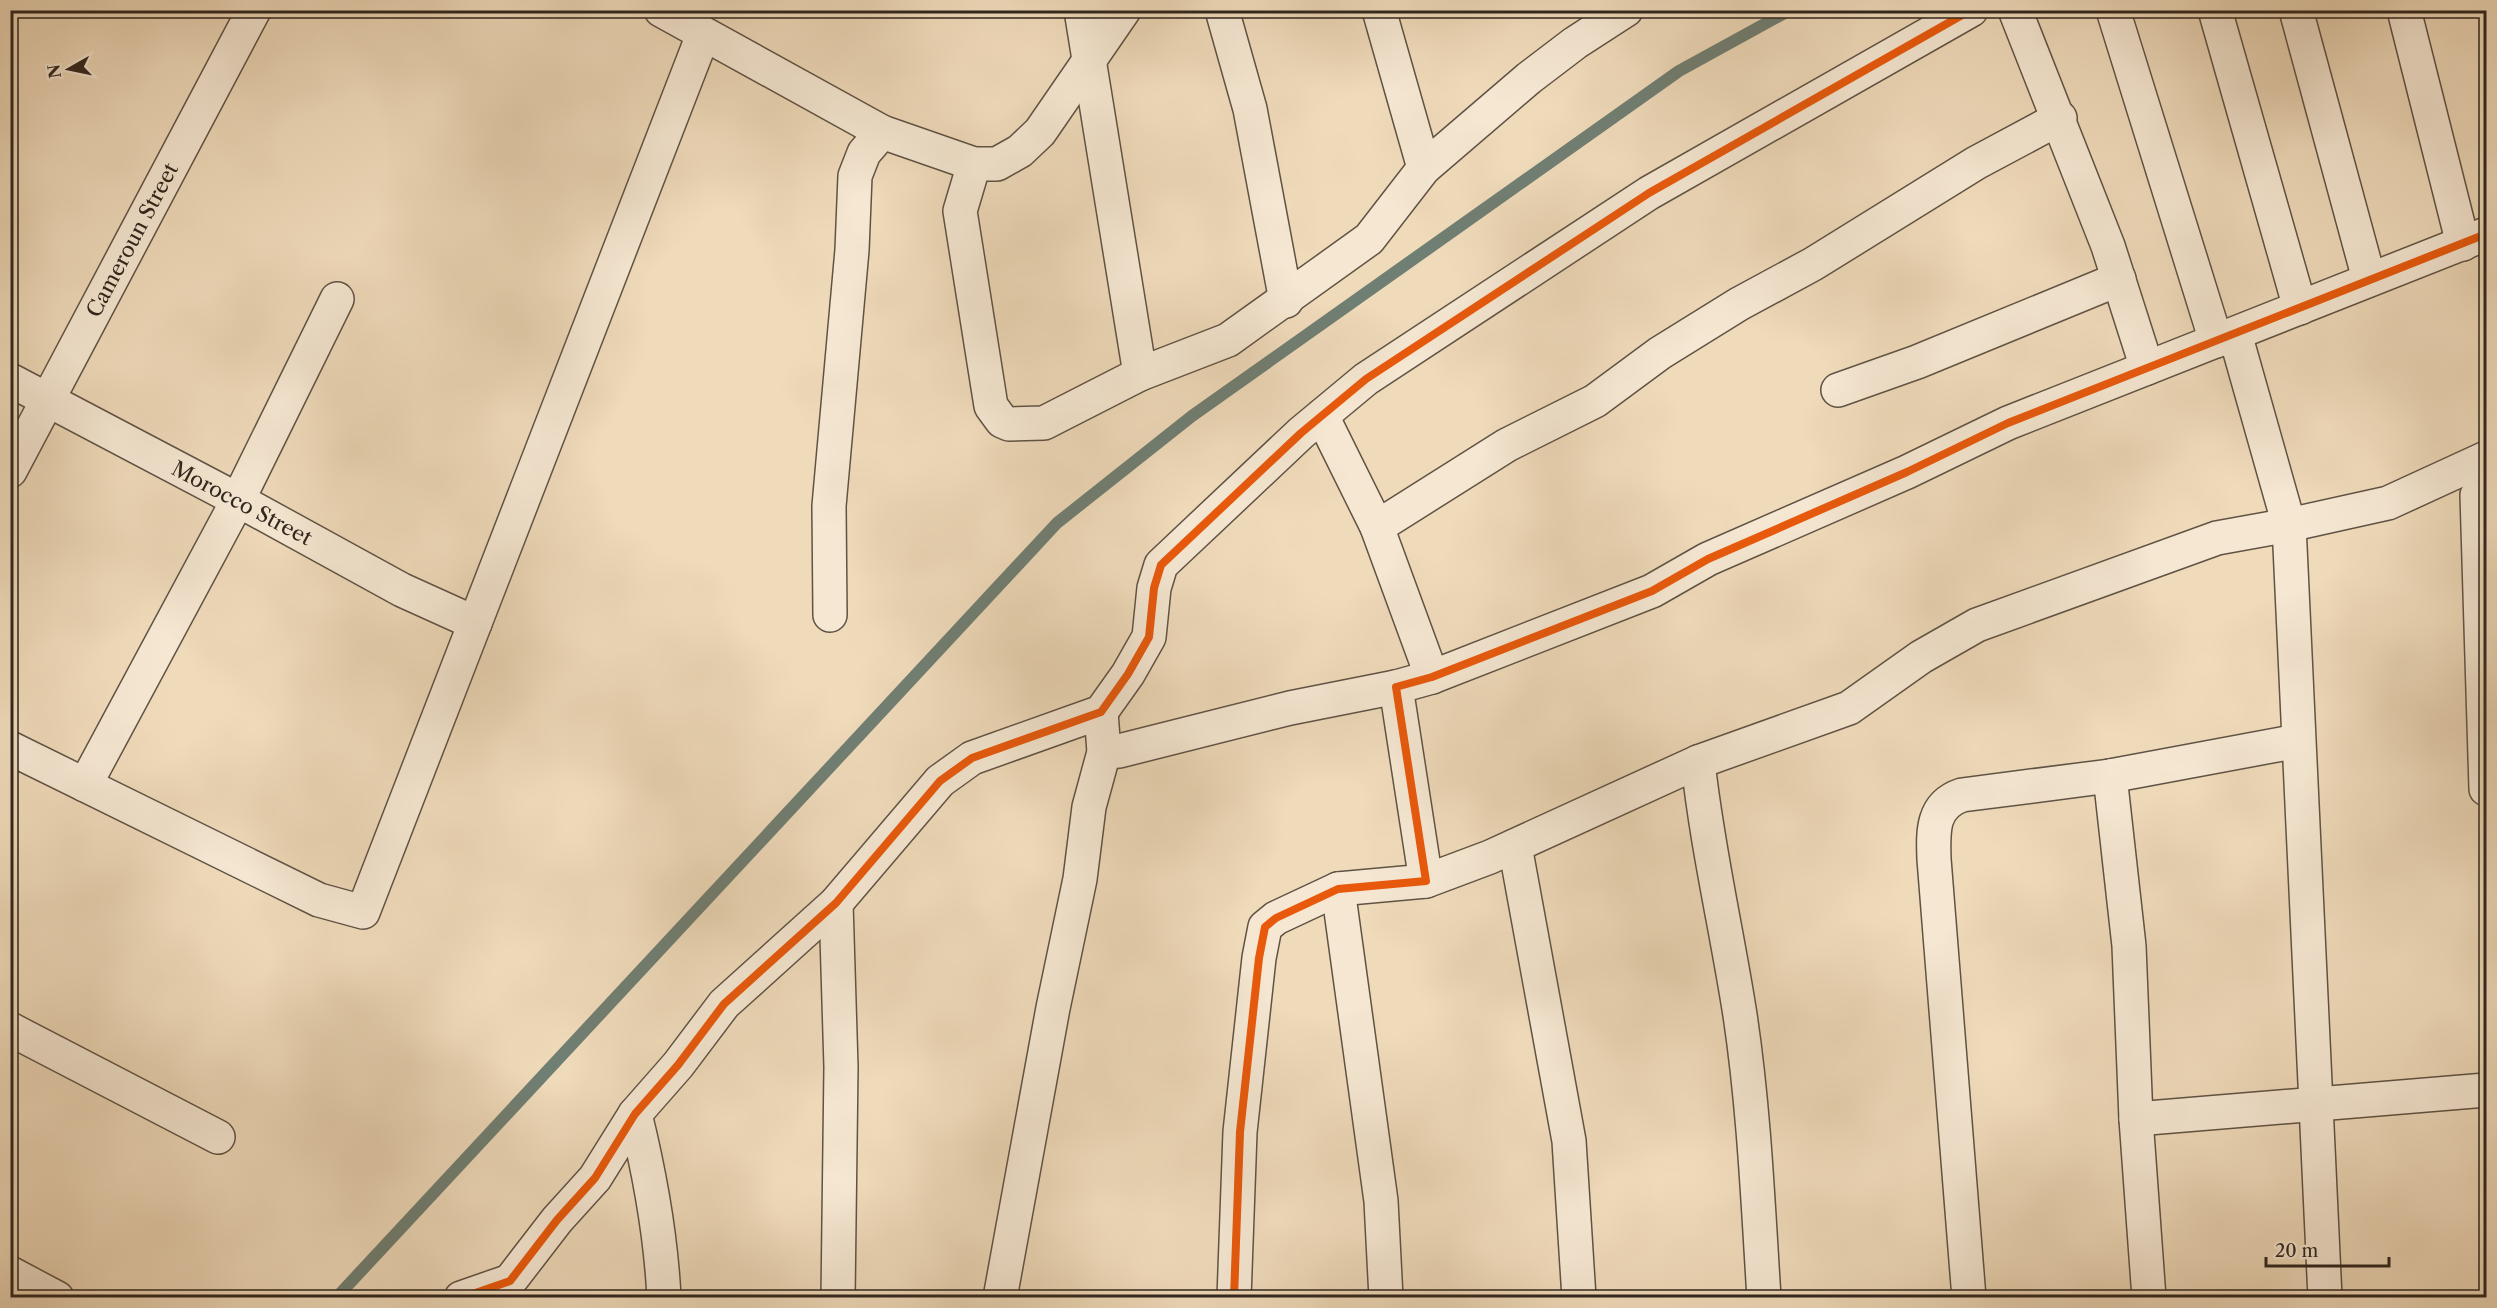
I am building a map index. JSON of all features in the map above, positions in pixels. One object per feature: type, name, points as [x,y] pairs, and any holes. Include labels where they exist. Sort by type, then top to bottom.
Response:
[{"type":"street","name":"Cameroun Street","points":[[10,471],[254,10]]},
{"type":"street","points":[[1081,10],[1140,374]]},
{"type":"street","points":[[10,748],[319,900],[363,912],[475,623],[679,22],[882,132],[974,164],[997,164],[1020,151],[1040,132],[1124,10]]},
{"type":"street","points":[[1222,10],[1250,109],[1286,301]]},
{"type":"street","points":[[1379,10],[1424,168]]},
{"type":"street","points":[[461,1298],[509,1289],[558,1220],[595,1178],[635,1114],[678,1065],[724,1004],[836,903],[891,836],[940,782],[972,758],[1101,712],[1128,674],[1149,638],[1155,582],[1161,565],[1247,482],[1366,378],[1649,193],[1971,10]]},
{"type":"street","points":[[2015,10],[2060,118],[2119,279],[2147,368]]},
{"type":"street","points":[[2113,10],[2289,525],[2325,1298]]},
{"type":"street","points":[[2215,10],[2300,308]]},
{"type":"street","points":[[2296,10],[2370,279]]},
{"type":"street","points":[[1104,752],[1119,751],[1290,708],[1396,687],[1432,677],[1652,591],[1708,559],[1907,472],[2008,423],[2475,239],[2403,10]]},
{"type":"street","points":[[974,164],[960,211],[986,377],[995,414],[1002,421],[1017,425],[1044,423],[1140,374],[1228,340],[1286,301],[1369,240],[1424,168],[1529,78],[1618,12]]},
{"type":"street","points":[[1377,527],[1507,445],[1595,401],[1660,353],[1739,304],[1813,264],[1976,164],[2060,118]]},
{"type":"street","points":[[830,615],[829,506],[851,261],[855,176],[864,153],[882,132]]},
{"type":"street","points":[[1838,390],[1917,362],[2119,279]]},
{"type":"street","points":[[85,785],[238,500],[337,299]]},
{"type":"street","name":"Morocco Street","points":[[10,380],[238,500],[402,590],[475,623]]},
{"type":"street","points":[[1322,416],[1377,527],[1432,677]]},
{"type":"street","points":[[2388,503],[2487,458]]},
{"type":"street","points":[[1234,1298],[1240,1132],[1264,930],[1271,921],[1338,889],[1426,881],[1515,846],[1698,762],[1849,708],[1921,657],[1977,625],[2217,538],[2388,503],[2482,495],[2487,789]]},
{"type":"street","points":[[1396,687],[1426,881]]},
{"type":"street","points":[[1000,1298],[1053,1008],[1080,879],[1089,807],[1104,752],[1101,712]]},
{"type":"street","points":[[1969,1298],[1934,859],[1937,813],[1950,799],[1962,795],[2110,776],[2298,741]]},
{"type":"street","points":[[1698,762],[1705,826],[1740,1015],[1749,1089],[1764,1298]]},
{"type":"street","points":[[2110,776],[2129,946],[2136,1119],[2149,1298]]},
{"type":"street","points":[[1515,846],[1569,1141],[1579,1298]]},
{"type":"street","points":[[1338,889],[1381,1201],[1386,1298]]},
{"type":"street","points":[[836,903],[841,1067],[838,1298]]},
{"type":"street","points":[[10,1029],[218,1137]]},
{"type":"street","points":[[2136,1119],[2316,1106],[2487,1090]]},
{"type":"street","points":[[635,1114],[657,1218],[663,1298]]},
{"type":"street","points":[[10,1273],[57,1298]]},
{"type":"waterway","points":[[336,1298],[1057,523],[1192,416],[1679,71],[1790,10]]},
{"type":"cycle path","points":[[461,1298],[510,1281],[557,1220],[595,1178],[635,1114],[678,1065],[724,1004],[836,903],[940,781],[972,758],[1101,712],[1128,674],[1149,637],[1154,588],[1161,565],[1301,433],[1366,379],[1649,193],[1971,10]]},
{"type":"cycle path","points":[[1234,1298],[1240,1132],[1259,958],[1265,927],[1276,918],[1338,889],[1426,881],[1396,687],[1432,677],[1652,591],[1708,559],[1907,472],[2008,423],[2486,234]]}]
